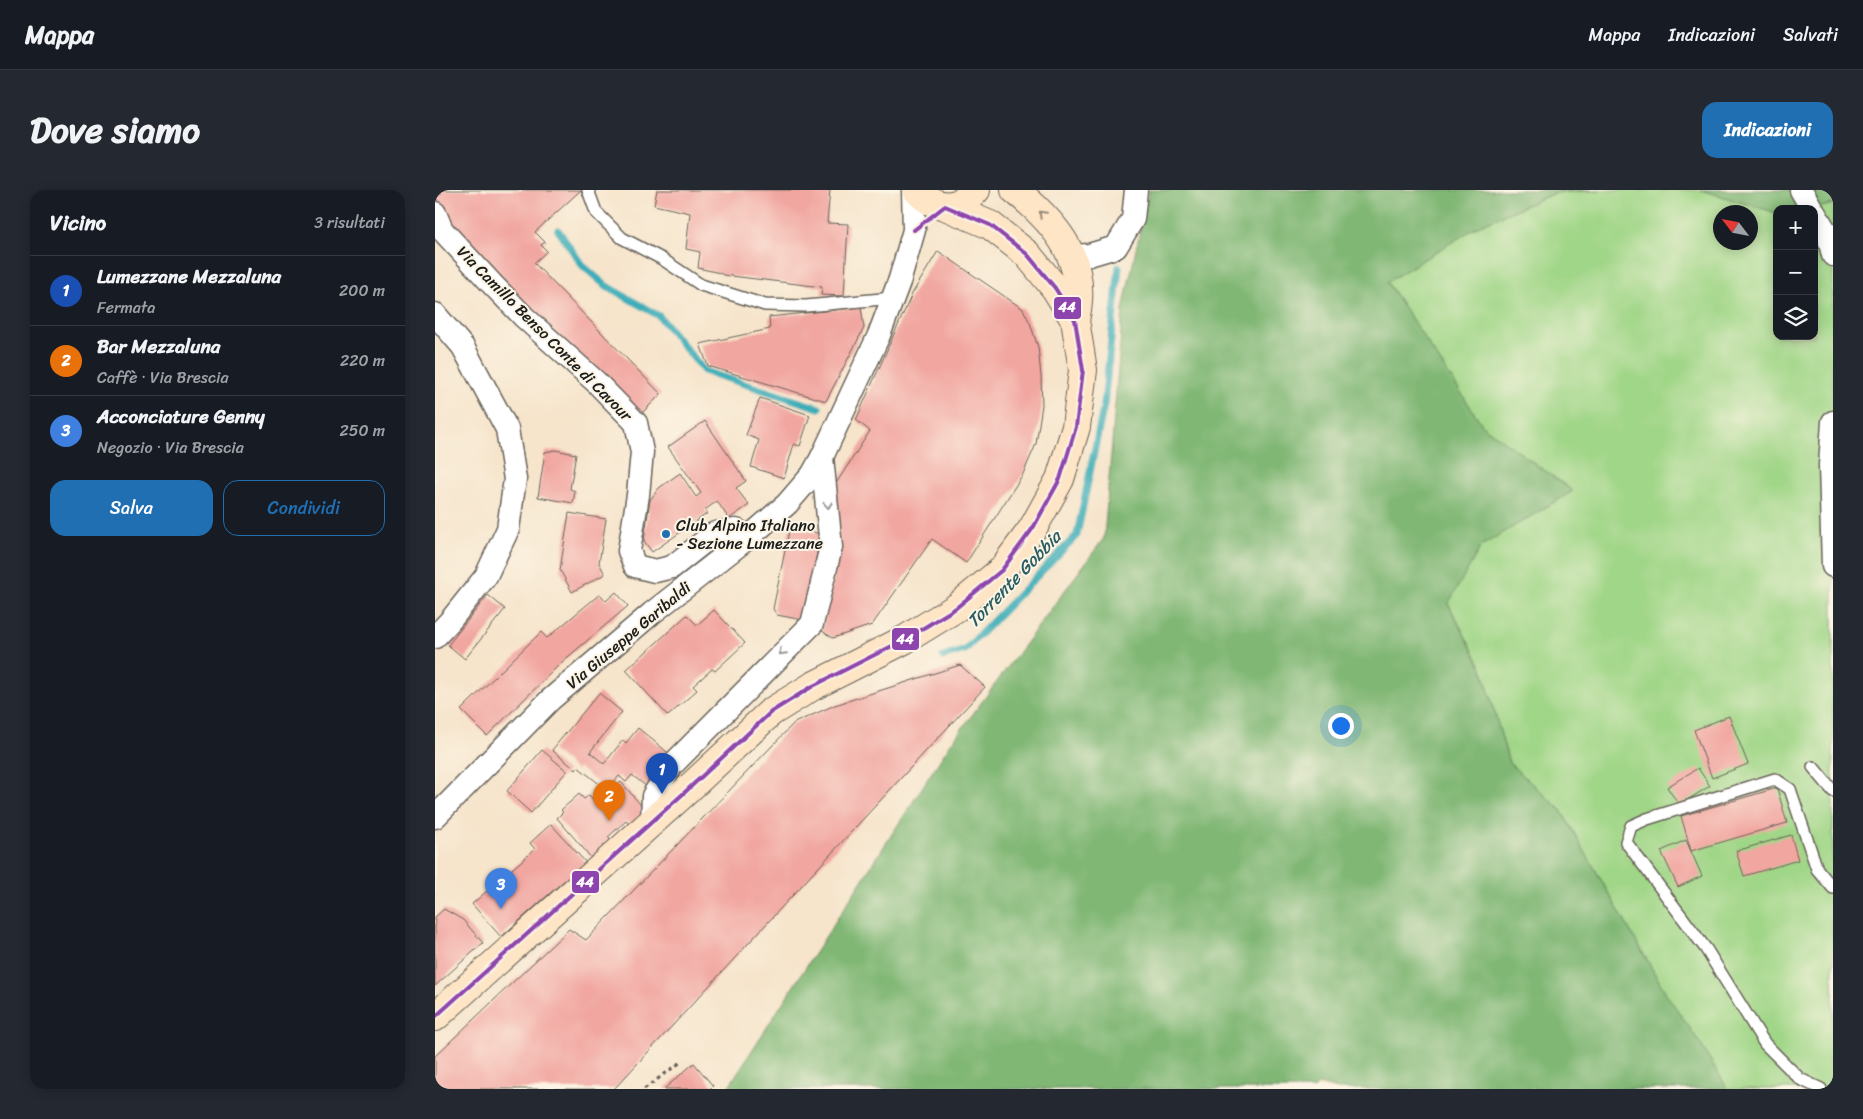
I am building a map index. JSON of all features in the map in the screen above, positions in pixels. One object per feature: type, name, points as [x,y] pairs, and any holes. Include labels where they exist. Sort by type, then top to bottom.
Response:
[{"type":"main road","points":[[917,190],[929,201],[990,225],[1007,237],[1027,254],[1055,288],[1075,320]]},
{"type":"main road","points":[[945,206],[958,204],[969,198],[976,190]]},
{"type":"main road","points":[[435,1016],[771,712],[813,686],[904,640],[956,608],[1002,570],[1033,528],[1060,479],[1076,427],[1083,370],[1075,320],[1079,302],[1077,273],[1072,256],[1057,229],[1015,190]]},
{"type":"main road","points":[[1007,237],[1025,240],[1034,247],[1053,254],[1072,256]]},
{"type":"street","name":"Via Giuseppe Garibaldi","points":[[435,817],[550,700],[652,613],[749,537],[787,504],[812,475],[823,457],[879,334],[893,298],[913,230],[913,190]]},
{"type":"street","points":[[1072,256],[1089,255],[1116,247],[1133,219],[1136,190]]},
{"type":"street","points":[[1801,190],[1810,205]]},
{"type":"street","points":[[913,230],[945,206]]},
{"type":"street","name":"Via Camillo Benso Conte di Cavour","points":[[435,213],[442,230],[493,285],[524,317],[596,382],[636,423],[642,452],[638,496],[629,551],[635,566],[655,572],[672,567],[715,533],[736,530],[749,537]]},
{"type":"street","points":[[1818,219],[1828,235],[1833,255]]},
{"type":"street","points":[[435,314],[463,347],[507,429],[515,479],[508,529],[486,576],[435,638]]},
{"type":"street","points":[[1833,422],[1830,465],[1833,566]]},
{"type":"street","name":"Via Giuseppe Garibaldi","points":[[652,821],[653,796],[672,765],[812,624],[831,547],[823,457]]},
{"type":"lane","points":[[588,190],[596,212],[622,238],[662,259],[701,285],[765,305],[806,306],[893,298]]},
{"type":"lane","points":[[1813,767],[1833,791]]},
{"type":"lane","points":[[1821,1089],[1800,1079],[1765,1044],[1706,948],[1626,842],[1631,826],[1647,819],[1775,779],[1790,789],[1817,869],[1833,888]]},
{"type":"path","points":[[643,1089],[681,1062]]},
{"type":"green space","points":[[1149,190],[1603,190],[1554,193],[1478,226],[1387,282],[1483,426],[1573,491],[1481,546],[1448,604],[1482,668],[1509,763],[1561,810],[1667,995],[1728,1089],[1338,1089],[1319,1084],[1314,1089],[727,1089],[949,746],[1104,538],[1123,309]]},
{"type":"green space","points":[[1603,190],[1701,190],[1751,205],[1713,205],[1713,250],[1758,250],[1758,207],[1773,212],[1773,340],[1818,340],[1818,208],[1833,204],[1833,1089],[1728,1089],[1667,995],[1561,810],[1509,763],[1482,668],[1448,603],[1481,546],[1573,491],[1483,426],[1387,282],[1478,226],[1555,193]]},
{"type":"green space","points":[[1701,190],[1833,190],[1833,204],[1818,208],[1818,205],[1773,205],[1773,212],[1758,207],[1758,205],[1751,205]]},
{"type":"building","points":[[440,190],[581,190],[535,232],[545,242],[541,245],[547,251],[534,263],[661,394],[642,413],[570,349],[448,224],[436,197],[441,194]]},
{"type":"building","points":[[657,190],[830,190],[827,223],[848,224],[844,296],[821,295],[822,287],[723,275],[698,268],[700,252],[686,249],[690,213],[654,205]]},
{"type":"building","points":[[938,251],[1023,309],[1038,347],[1041,376],[1042,405],[1036,444],[1023,474],[966,563],[932,539],[872,625],[833,638],[822,631],[840,547],[835,485],[870,431],[856,420],[912,294]]},
{"type":"building","points":[[861,307],[864,328],[826,401],[708,366],[700,344],[770,329],[769,317]]},
{"type":"building","points":[[760,398],[810,415],[800,446],[794,444],[784,478],[751,467],[759,440],[746,435]]},
{"type":"building","points":[[705,421],[746,481],[736,488],[749,505],[729,519],[717,501],[705,510],[708,513],[652,552],[644,541],[650,500],[659,488],[680,473],[696,497],[701,493],[668,447]]},
{"type":"building","points":[[555,450],[576,454],[570,489],[575,491],[573,503],[538,497],[545,452]]},
{"type":"building","points":[[569,513],[606,519],[599,563],[605,574],[572,592],[560,570]]},
{"type":"building","points":[[795,528],[821,534],[803,620],[777,615],[773,609],[789,531]]},
{"type":"building","points":[[616,592],[628,606],[562,662],[487,736],[461,710],[541,632],[547,638],[600,594],[606,601]]},
{"type":"building","points":[[488,595],[505,609],[465,659],[448,645]]},
{"type":"building","points":[[714,610],[745,643],[715,671],[712,669],[693,686],[697,690],[668,716],[626,670],[687,615],[697,625]]},
{"type":"building","points":[[960,665],[985,687],[614,1089],[435,1089],[435,1056],[569,929],[586,940],[794,723],[835,705]]},
{"type":"building","points":[[599,693],[622,712],[590,752],[604,764],[623,740],[626,743],[638,728],[672,756],[647,787],[632,775],[626,782],[619,776],[607,790],[578,767],[576,770],[552,750]]},
{"type":"building","points":[[1729,716],[1748,764],[1712,778],[1694,730]]},
{"type":"building","points":[[542,750],[567,771],[531,813],[507,791]]},
{"type":"building","points":[[1698,768],[1710,786],[1679,805],[1667,787]]},
{"type":"building","points":[[621,782],[646,811],[630,826],[626,821],[608,837],[614,844],[594,861],[557,818],[563,812],[561,810],[579,794],[584,799],[589,795],[596,803]]},
{"type":"building","points":[[1777,788],[1787,823],[1691,851],[1681,816]]},
{"type":"building","points":[[551,824],[588,865],[569,882],[566,879],[501,937],[472,904],[535,849],[530,843]]},
{"type":"building","points":[[1791,835],[1798,860],[1744,876],[1736,851]]},
{"type":"building","points":[[1686,840],[1702,876],[1678,887],[1661,851]]},
{"type":"building","points":[[444,909],[463,920],[483,943],[435,986],[435,917]]},
{"type":"building","points":[[694,1063],[713,1086],[710,1089],[664,1089]]},
{"type":"waterway","points":[[558,230],[582,265],[605,285],[659,316],[704,371],[819,408]]},
{"type":"waterway","name":"Torrente Gobbia","points":[[943,657],[965,650],[1077,535],[1104,404],[1119,267]]},
{"type":"transit line","name":"44","points":[[435,1017],[684,793],[771,712],[813,686],[904,640],[956,608],[1002,570],[1033,528],[1060,479],[1076,427],[1083,370],[1075,320],[1055,288],[1027,254],[990,225],[945,206],[914,230]]},
{"type":"place","name":"Club Alpino Italiano - Sezione Lumezzane","points":[[666,534]]},
{"type":"place","name":"Lumezzane Mezzaluna","points":[[662,794]]},
{"type":"place","name":"Bar Mezzaluna","points":[[609,821]]},
{"type":"place","name":"Acconciature Genny","points":[[501,909]]}]
